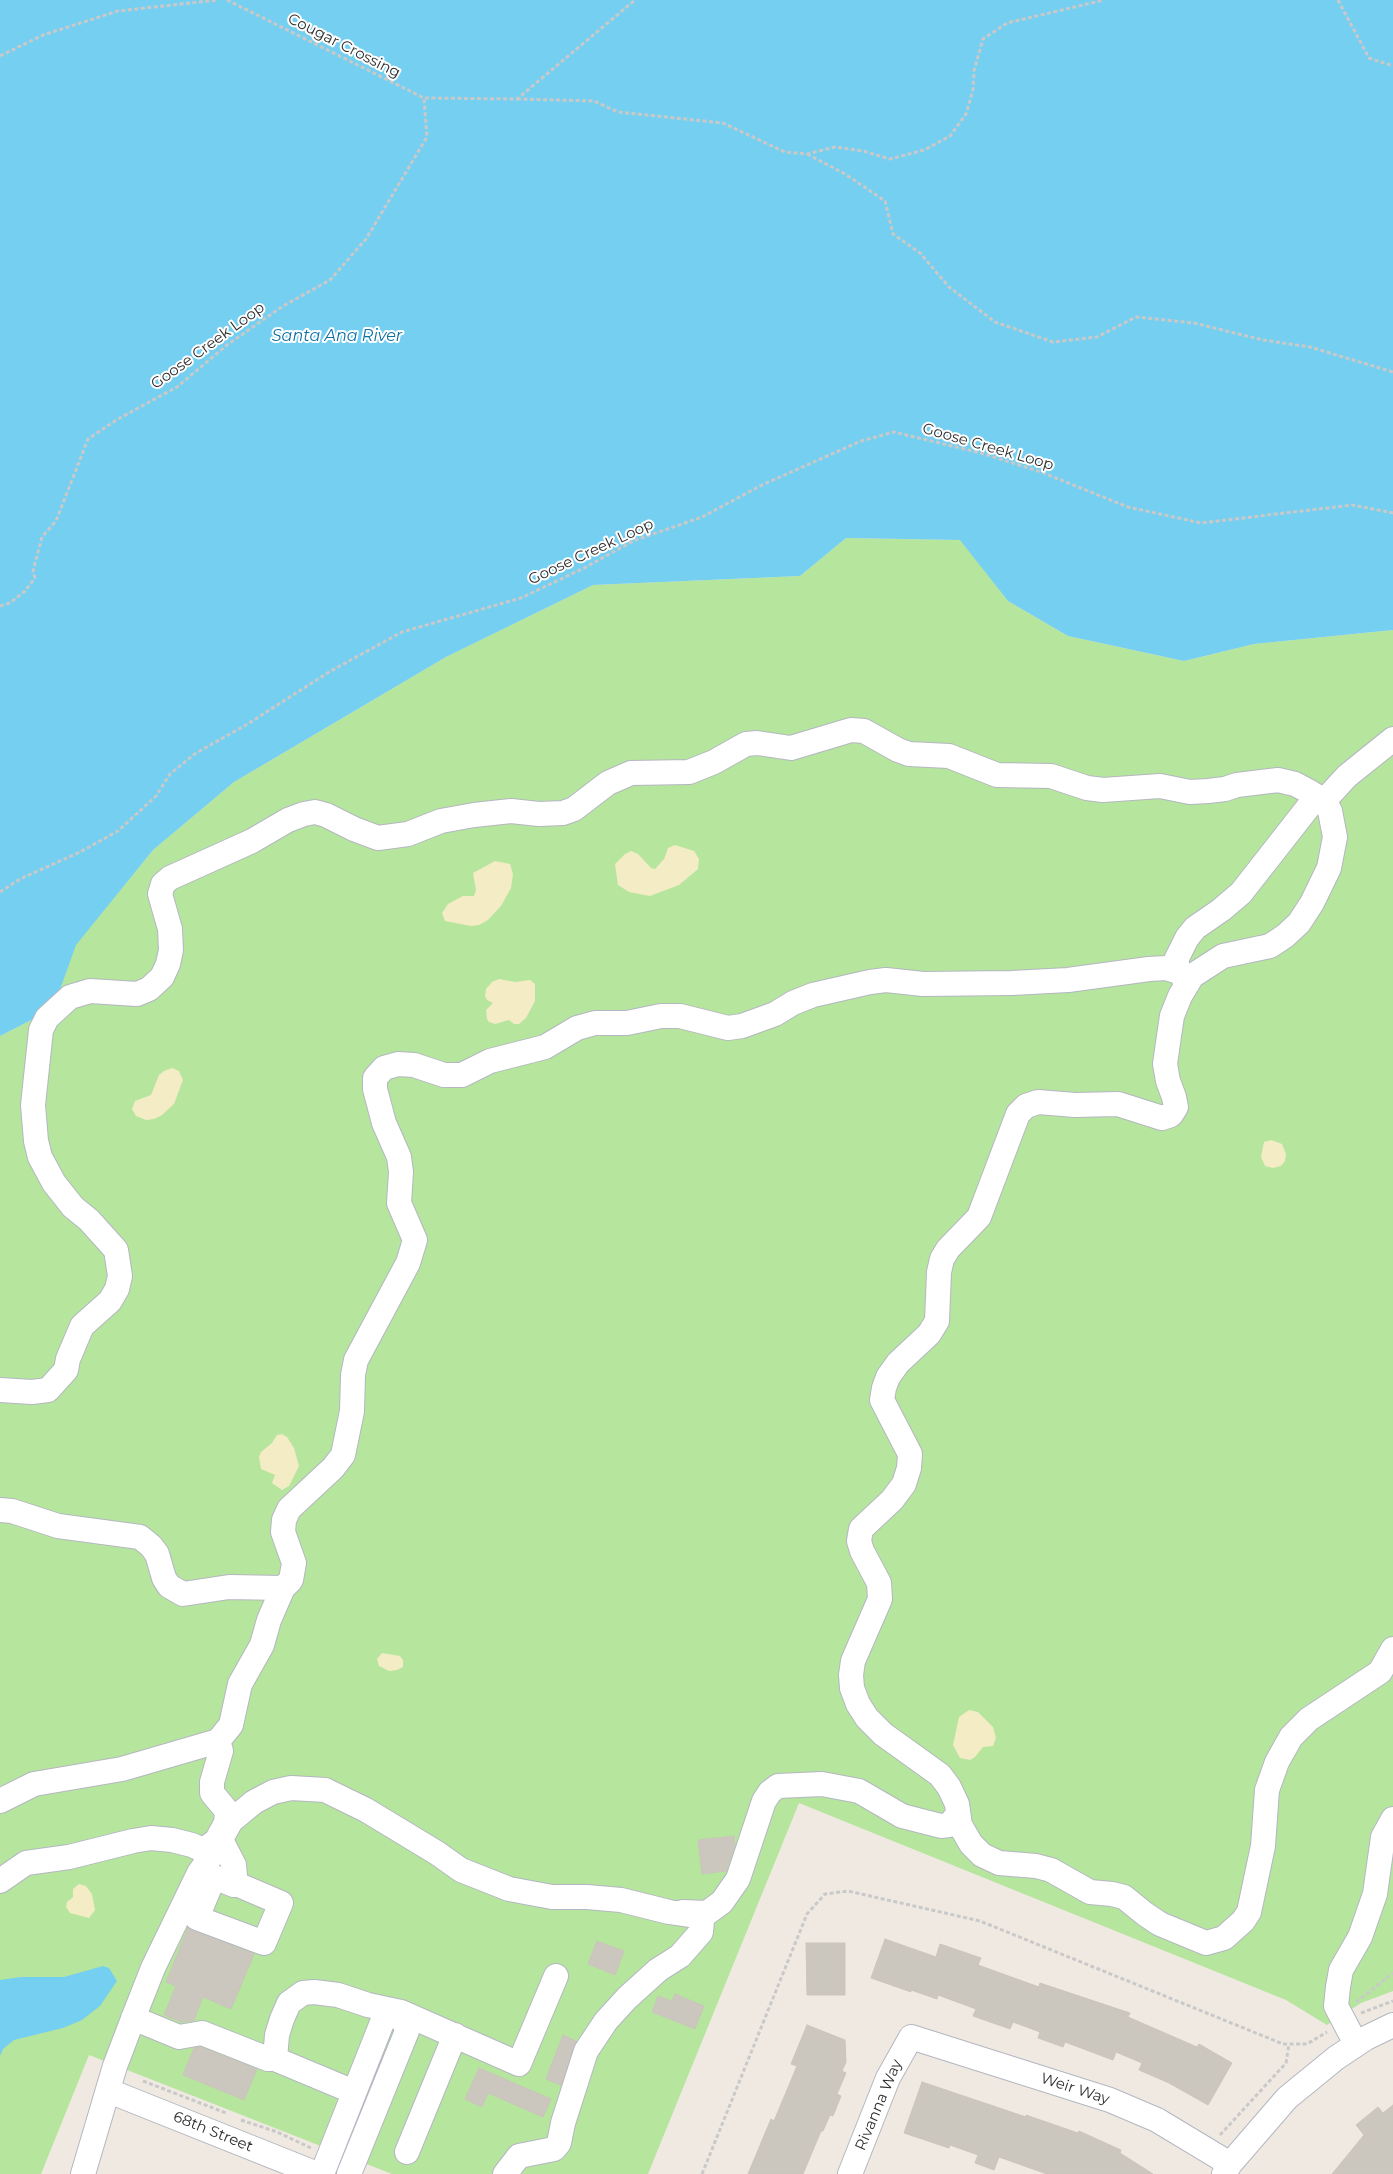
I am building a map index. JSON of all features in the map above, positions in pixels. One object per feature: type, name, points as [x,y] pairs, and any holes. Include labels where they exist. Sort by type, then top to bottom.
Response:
[{"type":"street","points":[[0,1390],[32,1392],[48,1390],[66,1370],[68,1359],[82,1326],[110,1301],[117,1289],[120,1276],[116,1250],[59,1189],[40,1157],[36,1140],[33,1105],[41,1030],[47,1018],[70,997],[90,991],[137,994],[149,988],[162,977],[168,964],[171,950],[170,929],[160,894],[163,884],[170,878],[252,841],[288,820],[315,812],[326,815],[354,830],[378,838],[408,834],[441,821],[474,815],[511,811],[539,814],[563,813],[574,809],[608,783],[632,773],[690,772],[714,762],[746,744],[757,743],[791,748],[851,730],[864,731],[909,754],[949,756],[997,775],[1050,776],[1087,788],[1103,790],[1160,786],[1190,792],[1208,791],[1278,780],[1295,784],[1320,799],[1330,811],[1334,824],[1333,853],[1322,885],[1299,923],[1286,936],[1270,946],[1223,956],[1192,976],[1183,977],[1166,968],[1068,980],[1012,983],[923,984],[886,980],[813,995],[793,1003],[775,1014],[742,1026],[728,1028],[680,1016],[661,1016],[627,1023],[595,1023],[576,1028],[545,1047],[490,1062],[462,1075],[444,1075],[414,1065],[398,1064],[384,1068],[375,1078],[375,1089],[384,1122],[399,1157],[401,1172],[399,1203],[402,1214],[415,1240],[408,1263],[356,1360],[353,1375],[352,1411],[342,1455],[333,1468],[289,1509],[284,1520],[283,1532],[294,1563],[291,1580],[283,1588],[269,1620],[262,1645],[240,1684],[231,1725],[218,1741],[122,1769],[34,1784],[0,1800]]},
{"type":"street","points":[[1393,739],[1320,799],[1241,893],[1195,928],[1187,938],[1176,960],[1183,977],[1169,1036],[1166,1064],[1168,1081],[1176,1107],[1171,1115],[1162,1118],[1118,1104],[1075,1105],[1038,1102],[1026,1106],[1018,1114],[979,1217],[948,1249],[942,1259],[939,1272],[937,1321],[928,1334],[898,1363],[888,1377],[884,1388],[882,1400],[910,1454],[909,1468],[904,1484],[861,1529],[859,1541],[862,1551],[879,1583],[880,1600],[853,1661],[851,1675],[852,1688],[858,1704],[867,1718],[878,1729],[940,1775],[949,1787],[957,1804],[960,1825],[971,1844],[982,1855],[993,1861],[1009,1865],[1036,1866],[1051,1870],[1090,1892],[1124,1897],[1144,1914],[1206,1943],[1224,1938],[1235,1929],[1249,1912],[1264,1846],[1267,1790],[1283,1750],[1291,1737],[1309,1719],[1380,1672],[1393,1649]]},
{"type":"street","points":[[0,1510],[58,1526],[140,1538],[151,1546],[157,1554],[164,1578],[169,1586],[183,1594],[229,1587],[283,1588]]},
{"type":"street","points":[[83,2174],[115,2066],[133,2018],[153,1968],[215,1842],[227,1811],[212,1793],[212,1782],[221,1751],[218,1741]]},
{"type":"street","points":[[215,1842],[236,1811],[248,1803],[278,1788],[319,1786],[334,1790],[370,1809],[473,1872],[508,1887],[552,1894],[618,1897],[693,1913],[707,1913],[722,1902],[738,1879],[764,1801],[770,1792],[778,1786],[822,1784],[860,1790],[902,1816],[941,1826],[949,1825],[958,1814]]},
{"type":"street","points":[[0,1881],[26,1863],[69,1857],[133,1841],[151,1838],[172,1840],[192,1845],[215,1842],[231,1821],[254,1802],[273,1792],[291,1788],[325,1790],[366,1810],[437,1853],[461,1870],[509,1889],[552,1897],[587,1897],[621,1900],[669,1912],[696,1916],[702,1922],[700,1932],[680,1956],[658,1970],[627,1998],[606,2022],[586,2051],[563,2123],[559,2143],[554,2148],[520,2156],[504,2174]]},
{"type":"street","points":[[1356,2044],[1347,2014],[1336,2006],[1341,1970],[1360,1937],[1375,1894],[1383,1836],[1393,1819]]},
{"type":"street","points":[[215,1842],[234,1865],[234,1883]]},
{"type":"street","points":[[275,2059],[277,2035],[282,2018],[290,2003],[303,1994],[314,1992],[338,1995],[368,2005],[401,2012],[519,2064],[556,1976]]},
{"type":"street","points":[[322,2174],[383,2020],[401,2012]]},
{"type":"street","points":[[349,2174],[407,2031],[401,2012]]},
{"type":"street","points":[[133,2018],[179,2036],[202,2033],[268,2059],[275,2059],[354,2092]]},
{"type":"street","points":[[1227,2169],[1287,2098],[1356,2044],[1393,2025]]},
{"type":"street","points":[[408,2152],[455,2036]]},
{"type":"street","name":"Weir Way","points":[[911,2037],[1110,2100],[1157,2120],[1207,2150],[1227,2169]]},
{"type":"street","name":"Rivanna Way","points":[[850,2174],[888,2078],[911,2037]]},
{"type":"street","name":"68th Street","points":[[109,2091],[317,2174]]},
{"type":"path","points":[[0,56],[43,36],[118,12],[218,0]]},
{"type":"path","name":"Cougar Crossing","points":[[227,0],[424,98]]},
{"type":"path","points":[[517,99],[635,0]]},
{"type":"path","points":[[424,98],[594,101],[618,112],[723,123],[785,152],[807,154],[835,146],[863,151],[890,159],[924,150],[950,136],[966,114],[973,90],[974,71],[983,39],[1007,23],[1077,8],[1104,0]]},
{"type":"path","points":[[1338,0],[1369,58],[1393,66]]},
{"type":"path","name":"Goose Creek Loop","points":[[0,606],[10,603],[25,591],[35,578],[33,570],[42,537],[56,521],[88,439],[118,419],[177,387],[227,345],[283,306],[330,280],[366,239],[427,137],[424,98]]},
{"type":"path","points":[[807,154],[845,174],[885,201],[893,234],[920,253],[949,287],[995,322],[1053,342],[1097,337],[1136,317],[1194,323],[1263,340],[1310,347],[1393,372]]},
{"type":"path","name":"Goose Creek Loop","points":[[0,892],[20,879],[80,852],[118,831],[156,796],[170,774],[196,753],[246,725],[329,672],[402,632],[520,598],[586,567],[633,541],[702,517],[770,481],[869,439],[894,432],[981,453],[1041,472],[1128,507],[1201,523],[1352,505],[1393,513]]},
{"type":"path","points":[[702,2174],[807,1914],[824,1894],[848,1891],[980,1921],[1283,2044],[1307,2044],[1347,2014],[1393,1973]]},
{"type":"path","points":[[1347,2014],[1372,2008],[1393,2000]]},
{"type":"path","points":[[1207,2150],[1286,2064],[1290,2044]]},
{"type":"green space","points":[[846,538],[961,540],[1008,601],[1068,636],[1184,661],[1254,644],[1393,630],[1393,1991],[1361,2003],[1327,2025],[1286,2000],[799,1803],[648,2174],[392,2174],[89,2055],[41,2174],[0,2174],[0,1036],[53,1009],[75,945],[153,850],[234,782],[446,657],[593,585],[800,576]]},
{"type":"sand","points":[[675,845],[694,851],[699,859],[698,869],[679,885],[650,896],[629,892],[618,885],[615,864],[625,854],[631,851],[638,854],[651,868],[655,869],[664,859],[668,848]]},
{"type":"sand","points":[[495,861],[510,864],[513,874],[511,888],[501,906],[488,920],[479,925],[471,926],[445,921],[442,913],[448,904],[463,896],[474,896],[476,890],[473,873]]},
{"type":"sand","points":[[499,979],[515,982],[530,980],[535,984],[535,1001],[526,1018],[519,1024],[514,1024],[509,1020],[495,1024],[487,1019],[486,1010],[493,1003],[487,1000],[485,996],[486,989],[492,982]]},
{"type":"sand","points":[[172,1068],[179,1071],[183,1080],[174,1104],[162,1115],[154,1119],[146,1120],[136,1116],[132,1109],[135,1101],[151,1095],[159,1075]]},
{"type":"sand","points":[[1271,1140],[1282,1144],[1286,1154],[1285,1161],[1281,1166],[1273,1168],[1265,1166],[1261,1157],[1264,1142]]},
{"type":"sand","points":[[282,1434],[287,1437],[294,1448],[299,1466],[289,1486],[282,1490],[272,1483],[275,1475],[261,1469],[259,1457],[261,1452],[272,1443],[277,1435]]},
{"type":"sand","points":[[382,1653],[400,1656],[403,1660],[403,1667],[389,1671],[379,1666],[377,1659]]},
{"type":"sand","points":[[969,1710],[978,1712],[993,1727],[996,1738],[993,1746],[983,1747],[970,1760],[960,1758],[953,1745],[959,1717]]},
{"type":"sand","points":[[79,1884],[86,1886],[92,1894],[95,1910],[89,1918],[70,1913],[66,1907],[67,1902],[73,1897],[73,1889]]},
{"type":"water","name":"Santa Ana River","points":[[0,0],[1393,0],[1393,630],[1254,644],[1184,661],[1068,636],[1008,601],[960,540],[846,538],[800,576],[593,585],[446,657],[234,782],[153,850],[76,945],[53,1009],[0,1036]]},
{"type":"water","points":[[103,1966],[109,1968],[117,1981],[100,2006],[82,2020],[63,2028],[14,2040],[3,2049],[0,2056],[0,1980],[21,1977],[64,1977]]},
{"type":"building","points":[[734,1836],[735,1846],[726,1871],[702,1874],[698,1840]]},
{"type":"building","points":[[188,1928],[254,1954],[231,2009],[203,1997],[194,2020],[182,2022],[164,2015],[176,1986],[166,1982]]},
{"type":"building","points":[[885,1939],[936,1957],[940,1944],[981,1958],[978,1965],[1039,1987],[1040,1983],[1130,2013],[1128,2017],[1197,2047],[1199,2044],[1232,2063],[1208,2105],[1169,2083],[1139,2070],[1142,2063],[1116,2052],[1113,2060],[1065,2042],[1063,2047],[1038,2038],[1040,2032],[1013,2022],[1010,2029],[973,2016],[976,2009],[938,1995],[937,1999],[871,1978]]},
{"type":"building","points":[[597,1941],[624,1951],[615,1975],[588,1964]]},
{"type":"building","points":[[806,1943],[845,1943],[845,1995],[807,1995]]},
{"type":"building","points":[[675,1994],[704,2006],[695,2029],[652,2012],[658,1996],[672,2001]]},
{"type":"building","points":[[807,2025],[845,2040],[846,2062],[842,2071],[846,2073],[837,2094],[841,2096],[833,2116],[830,2115],[823,2131],[821,2131],[803,2174],[748,2174],[771,2119],[774,2121],[797,2066],[791,2064]]},
{"type":"building","points":[[563,2035],[576,2041],[561,2085],[546,2079]]},
{"type":"building","points":[[201,2047],[257,2069],[244,2100],[183,2075],[194,2048]]},
{"type":"building","points":[[479,2068],[551,2099],[543,2117],[488,2093],[482,2107],[465,2099]]},
{"type":"building","points":[[922,2082],[1026,2117],[1026,2115],[1078,2133],[1079,2131],[1121,2150],[1120,2153],[1153,2174],[1047,2174],[999,2157],[994,2170],[975,2163],[978,2155],[950,2145],[949,2148],[904,2133]]},
{"type":"building","points":[[1393,2105],[1393,2174],[1332,2174],[1364,2135],[1356,2125],[1378,2107],[1383,2113]]}]
